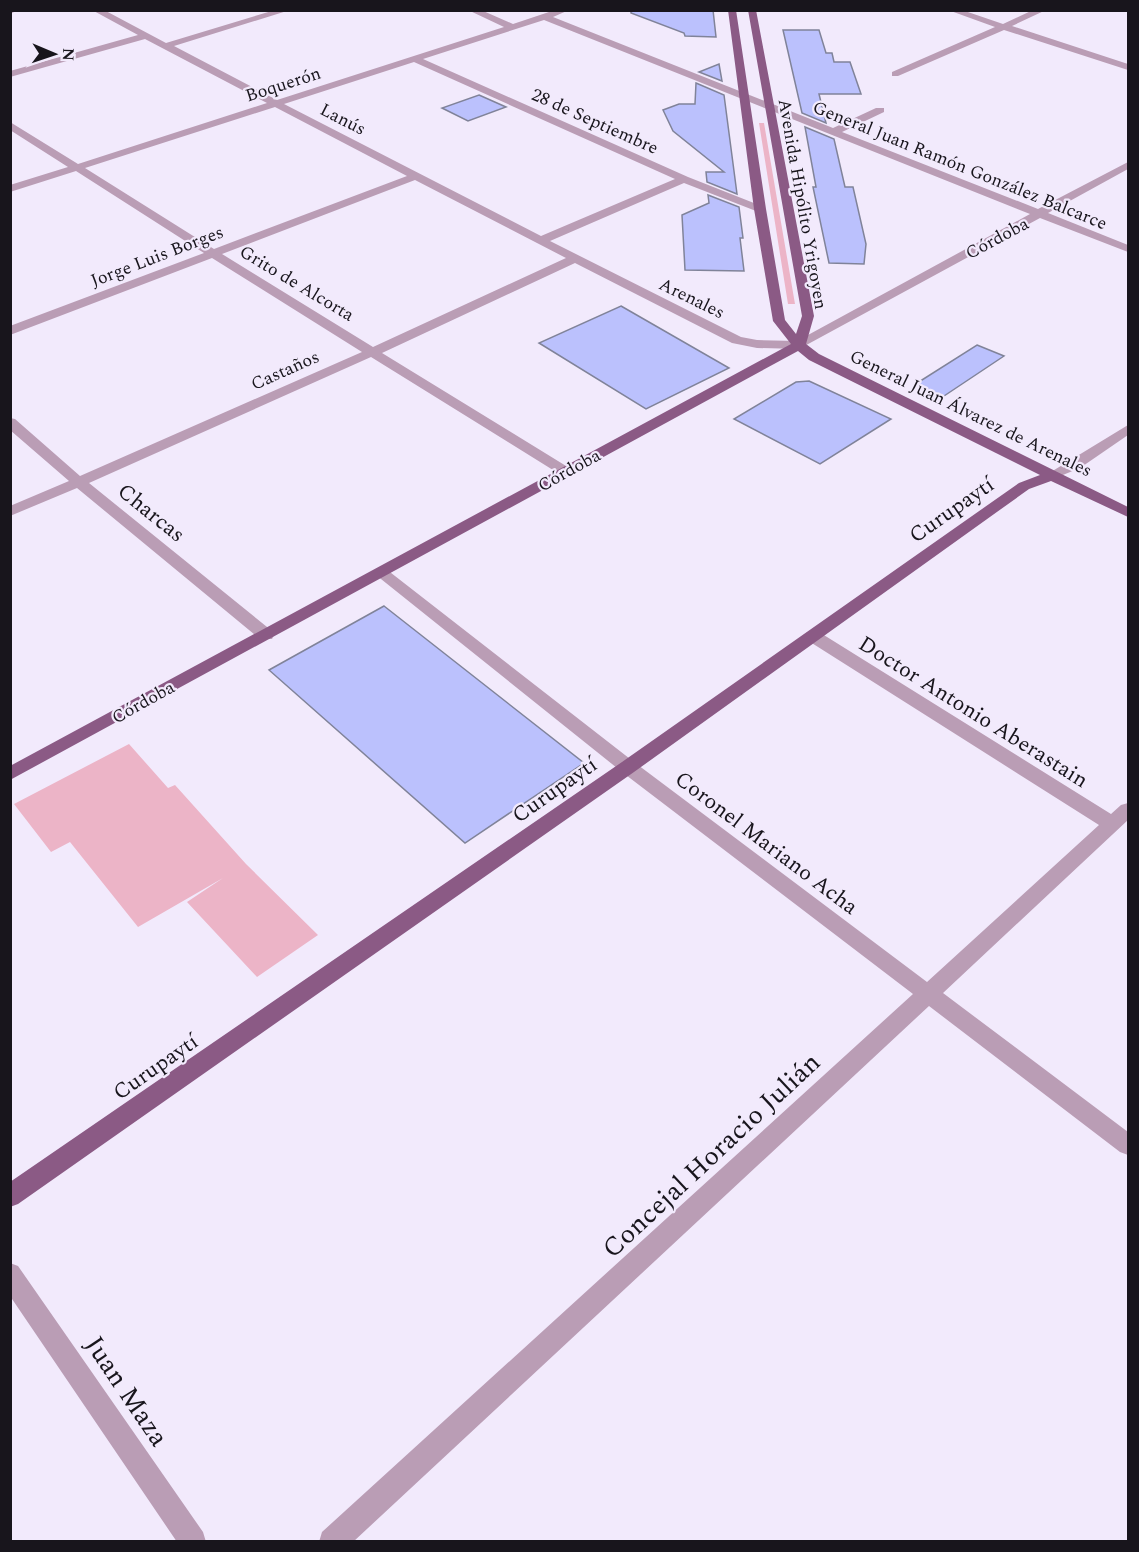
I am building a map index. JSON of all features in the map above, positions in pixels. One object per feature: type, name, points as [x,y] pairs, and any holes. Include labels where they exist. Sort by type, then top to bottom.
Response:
[{"type":"main road","name":"Avenida Hipólito Yrigoyen","points":[[732,10],[760,209],[779,321],[799,345]]},
{"type":"main road","name":"Avenida Hipólito Yrigoyen","points":[[752,10],[808,316],[799,345]]},
{"type":"main road","name":"Córdoba","points":[[10,774],[799,345]]},
{"type":"main road","name":"General Juan Álvarez de Arenales","points":[[799,345],[814,357],[1128,513]]},
{"type":"main road","name":"Curupaytí","points":[[10,1196],[628,767],[1024,486],[1053,475]]},
{"type":"street","name":"Lanús","points":[[96,10],[574,259]]},
{"type":"street","points":[[165,46],[286,10]]},
{"type":"street","points":[[472,10],[513,27]]},
{"type":"street","name":"Boquerón","points":[[10,189],[417,60],[565,10]]},
{"type":"street","points":[[952,10],[1128,67]]},
{"type":"street","points":[[895,74],[1042,10]]},
{"type":"street","name":"General Juan Ramón González Balcarce","points":[[545,17],[1128,249]]},
{"type":"street","points":[[10,74],[145,36]]},
{"type":"street","name":"28 de Septiembre","points":[[417,60],[684,179],[760,209]]},
{"type":"street","points":[[832,132],[880,110]]},
{"type":"street","name":"Grito de Alcorta","points":[[10,125],[213,254],[375,351],[566,472]]},
{"type":"street","name":"Córdoba","points":[[799,345],[1128,165]]},
{"type":"street","name":"Jorge Luis Borges","points":[[10,331],[417,176]]},
{"type":"street","points":[[540,241],[684,179]]},
{"type":"street","name":"Arenales","points":[[574,259],[737,340],[758,344],[799,345]]},
{"type":"street","name":"Castaños","points":[[10,512],[375,351],[574,259]]},
{"type":"street","name":"Charcas","points":[[10,422],[79,482],[266,635]]},
{"type":"street","name":"Curupaytí","points":[[1053,475],[1075,465],[1128,429]]},
{"type":"street","name":"Coronel Mariano Acha","points":[[381,572],[628,767],[1128,1145]]},
{"type":"street","name":"Doctor Antonio Aberastain","points":[[813,636],[1120,817]]},
{"type":"street","name":"Concejal Horacio Julián","points":[[332,1542],[1120,817]]},
{"type":"street","name":"Juan Maza","points":[[10,1274],[193,1542]]},
{"type":"shaded area","points":[[759,123],[764,123],[795,304],[788,304]]},
{"type":"shaded area","points":[[129,744],[168,788],[175,785],[246,864],[318,935],[257,977],[187,902],[223,878],[138,927],[70,842],[51,852],[14,804]]},
{"type":"building","points":[[631,10],[713,10],[716,37],[685,36],[684,33],[631,13]]},
{"type":"building","points":[[783,30],[819,30],[826,53],[832,53],[834,62],[850,62],[861,94],[819,94],[826,123],[802,113]]},
{"type":"building","points":[[719,64],[722,81],[699,72]]},
{"type":"building","points":[[696,83],[724,95],[737,194],[707,182],[706,172],[724,172],[673,131],[663,110],[679,104],[695,104]]},
{"type":"building","points":[[479,95],[506,107],[468,121],[442,108]]},
{"type":"building","points":[[805,127],[834,139],[845,187],[853,187],[866,244],[864,264],[829,263],[813,187],[816,187]]},
{"type":"building","points":[[708,195],[739,207],[744,271],[685,270],[682,215],[709,203]]},
{"type":"building","points":[[621,306],[729,368],[646,409],[539,343]]},
{"type":"building","points":[[977,345],[1004,356],[941,398],[914,385]]},
{"type":"building","points":[[809,381],[891,419],[820,464],[734,419],[796,382]]},
{"type":"building","points":[[384,606],[584,763],[465,843],[269,670]]}]
